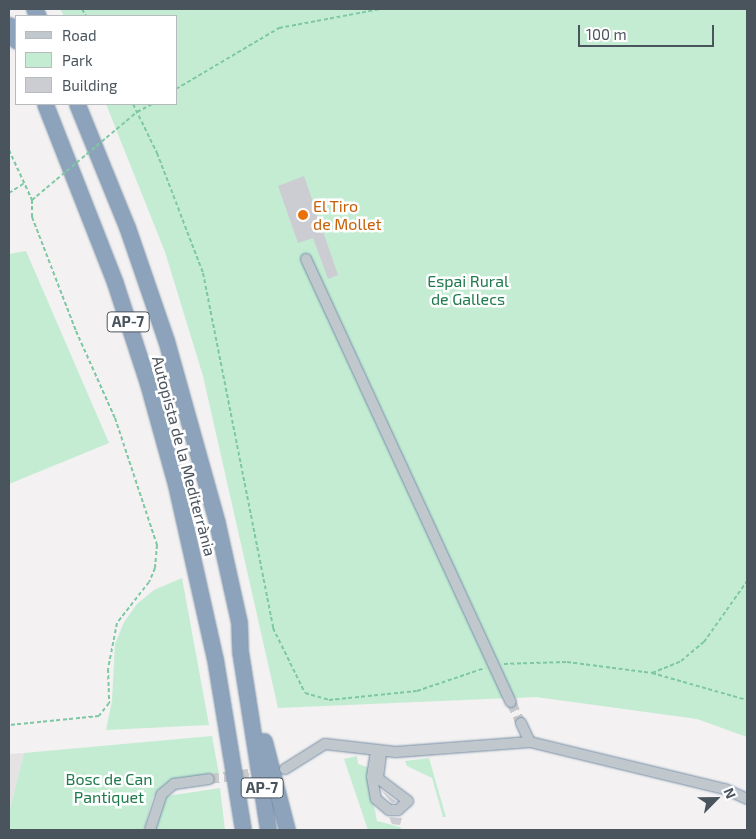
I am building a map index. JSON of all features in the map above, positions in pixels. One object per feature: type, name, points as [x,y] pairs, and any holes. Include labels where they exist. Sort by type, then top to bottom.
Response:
[{"type":"highway","points":[[9,25],[15,39]]},
{"type":"highway","name":"Autopista de la Mediterrània","points":[[45,105],[111,274],[148,384],[187,530],[224,705],[243,830]]},
{"type":"highway","name":"Autopista de la Mediterrània","points":[[77,105],[127,227],[166,340],[217,523],[238,622],[260,744],[268,830]]},
{"type":"highway","points":[[260,744],[287,830]]},
{"type":"highway","points":[[235,773],[236,830]]},
{"type":"street","points":[[306,259],[511,702]]},
{"type":"street","points":[[521,723],[530,742]]},
{"type":"street","points":[[285,769],[325,744],[350,744],[378,751],[530,742],[725,789],[747,799]]},
{"type":"street","points":[[378,751],[378,778],[408,801],[398,810],[389,810],[376,799],[372,777],[378,751]]},
{"type":"street","points":[[150,830],[162,794],[174,784],[209,779]]},
{"type":"path","points":[[178,88],[279,28],[381,9]]},
{"type":"path","points":[[134,105],[157,153],[203,273],[273,628],[305,693],[329,700],[417,690],[493,665],[568,662],[652,673],[747,700]]},
{"type":"path","points":[[32,200],[137,112],[150,105]]},
{"type":"path","points":[[9,150],[32,200],[32,216],[76,331],[115,418],[156,545],[155,568],[149,582],[117,623],[108,669],[109,703],[99,716],[9,725]]},
{"type":"path","points":[[9,193],[23,184]]},
{"type":"path","points":[[652,673],[681,661],[704,642],[747,581]]},
{"type":"shaded area","points":[[24,753],[9,813],[9,754]]},
{"type":"green space","name":"Espai Rural de Gallecs","points":[[60,9],[747,9],[747,737],[697,719],[536,697],[278,708],[203,376],[165,252],[106,105],[178,105],[178,15],[63,15]]},
{"type":"green space","points":[[26,251],[109,443],[9,484],[9,254]]},
{"type":"green space","points":[[182,578],[209,725],[106,730],[112,701],[115,644],[124,622],[137,604],[154,590]]},
{"type":"green space","name":"Bosc de Can Pantiquet","points":[[212,736],[219,774],[167,783],[153,797],[144,830],[9,830],[9,813],[24,753]]},
{"type":"green space","points":[[357,756],[358,764],[370,768],[369,780],[377,821],[400,827],[402,830],[368,830],[344,759]]},
{"type":"green space","points":[[429,758],[446,817],[443,817],[432,778],[407,766],[405,761]]},
{"type":"green space","points":[[220,788],[225,830],[154,830],[161,803],[167,796]]},
{"type":"building","name":"El Tiro de Mollet","points":[[304,176],[338,275],[328,279],[313,238],[298,243],[278,186]]},
{"type":"building","points":[[381,790],[397,802],[392,803]]},
{"type":"building","points":[[389,817],[402,818],[400,825],[392,824]]},
{"type":"tunnel","points":[[511,702],[521,723]]},
{"type":"tunnel","points":[[209,779],[265,772]]},
{"type":"place","name":"El Tiro de Mollet","points":[[303,215]]}]
